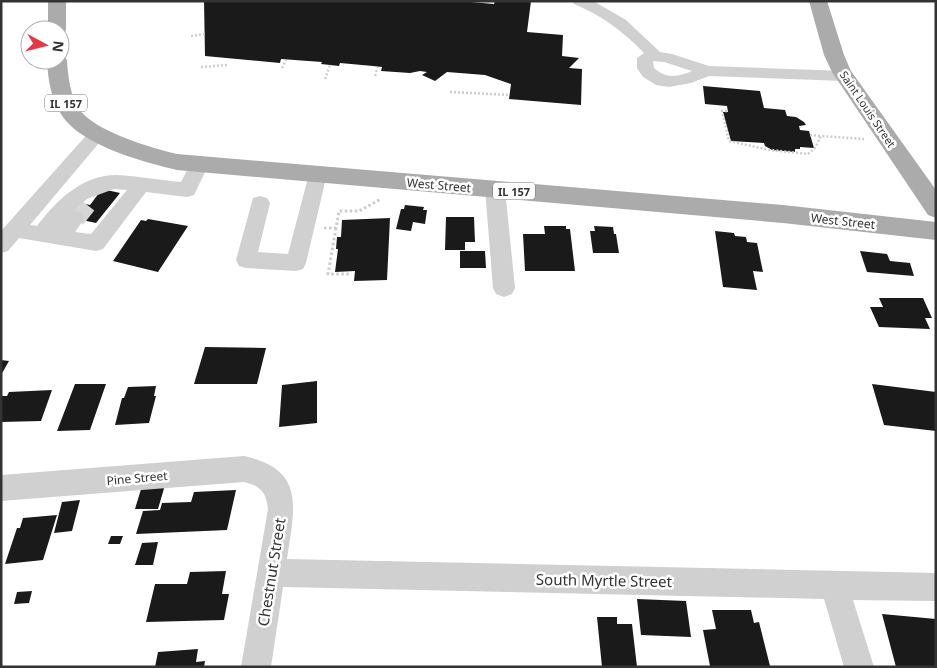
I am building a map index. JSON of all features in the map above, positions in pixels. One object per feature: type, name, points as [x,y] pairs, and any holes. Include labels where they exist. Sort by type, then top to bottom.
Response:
[{"type":"main road","points":[[57,1],[57,20]]},
{"type":"main road","name":"Saint Louis Street","points":[[818,1],[834,55],[844,76],[936,209]]},
{"type":"main road","name":"IL 157","points":[[58,70],[67,105],[73,116],[98,133]]},
{"type":"main road","name":"West Street","points":[[98,133],[150,157],[177,162],[783,214],[936,231]]},
{"type":"street","points":[[579,1],[617,20],[655,56]]},
{"type":"street","points":[[707,71],[683,81],[671,82],[652,77],[644,64],[646,58],[655,56],[678,60],[707,71],[844,76]]},
{"type":"street","points":[[1,245],[98,133]]},
{"type":"street","points":[[50,236],[60,208],[74,197],[102,184],[114,182],[187,190],[200,164]]},
{"type":"street","points":[[260,203],[246,260],[296,263],[318,174]]},
{"type":"street","points":[[50,236],[81,211],[102,184]]},
{"type":"street","points":[[14,230],[96,243],[141,186]]},
{"type":"street","points":[[495,190],[504,288]]},
{"type":"street","name":"Pine Street","points":[[1,488],[244,469],[261,472],[271,479]]},
{"type":"street","name":"Chestnut Street","points":[[256,667],[281,509],[280,493],[271,479]]},
{"type":"street","name":"South Myrtle Street","points":[[272,573],[936,587]]},
{"type":"street","points":[[835,586],[859,667]]},
{"type":"path","points":[[191,36],[205,34]]},
{"type":"path","points":[[282,68],[286,60]]},
{"type":"path","points":[[201,67],[226,65]]},
{"type":"path","points":[[324,79],[330,65]]},
{"type":"path","points":[[375,76],[378,67]]},
{"type":"path","points":[[450,92],[510,95]]},
{"type":"path","points":[[727,111],[722,111],[728,137],[733,142],[770,150],[808,154],[815,148],[821,136]]},
{"type":"path","points":[[810,135],[861,139]]},
{"type":"path","points":[[350,274],[328,274],[339,211],[359,211],[376,203],[385,194]]},
{"type":"path","points":[[322,228],[336,228]]},
{"type":"building","points":[[204,1],[460,1],[494,4],[495,1],[531,1],[527,32],[563,35],[562,56],[579,58],[569,68],[582,69],[581,105],[509,99],[511,84],[485,75],[447,72],[435,81],[422,75],[427,72],[420,71],[410,73],[381,71],[382,67],[340,63],[339,66],[321,64],[322,62],[281,59],[280,63],[205,56]]},
{"type":"building","points":[[703,86],[760,91],[764,108],[785,110],[787,116],[796,117],[804,122],[806,125],[799,126],[800,130],[809,131],[814,148],[800,147],[800,149],[795,149],[795,152],[772,150],[765,146],[764,143],[731,141],[723,112],[728,112],[727,106],[705,104]]},
{"type":"building","points":[[102,189],[120,193],[96,223],[59,215],[72,201],[90,205]]},
{"type":"building","points":[[405,205],[424,207],[423,210],[427,210],[425,224],[413,222],[411,231],[396,229],[401,209],[404,209]]},
{"type":"building","points":[[446,217],[474,217],[475,242],[465,242],[465,250],[445,250]]},
{"type":"building","points":[[390,218],[387,280],[354,281],[355,271],[335,272],[338,249],[336,249],[337,237],[341,237],[342,220]]},
{"type":"building","points":[[148,219],[188,226],[158,272],[113,261],[141,220],[146,221]]},
{"type":"building","points":[[544,226],[566,226],[566,229],[570,229],[575,271],[525,271],[523,234],[545,234]]},
{"type":"building","points":[[594,226],[613,227],[619,253],[593,253],[590,231],[595,231]]},
{"type":"building","points":[[715,231],[734,233],[735,236],[746,237],[747,242],[757,243],[763,272],[753,271],[757,290],[723,287]]},
{"type":"building","points":[[460,251],[485,251],[486,268],[460,268]]},
{"type":"building","points":[[860,251],[887,254],[890,261],[910,263],[914,276],[867,272]]},
{"type":"building","points":[[879,298],[923,298],[932,318],[925,318],[930,329],[879,327],[870,307],[883,307]]},
{"type":"building","points":[[205,347],[266,348],[257,384],[194,384]]},
{"type":"building","points":[[1,360],[9,361],[1,375]]},
{"type":"building","points":[[317,381],[317,423],[279,427],[282,385]]},
{"type":"building","points":[[75,384],[106,384],[90,430],[57,431]]},
{"type":"building","points":[[872,384],[936,392],[936,431],[884,425]]},
{"type":"building","points":[[156,386],[154,396],[156,396],[149,423],[115,425],[122,398],[124,398],[128,387]]},
{"type":"building","points":[[52,390],[41,421],[1,422],[1,396],[7,396],[9,392]]},
{"type":"building","points":[[165,485],[158,509],[135,509],[142,486]]},
{"type":"building","points":[[236,490],[227,530],[136,534],[143,511],[160,510],[162,503],[191,502],[194,492]]},
{"type":"building","points":[[80,500],[72,531],[54,533],[62,502]]},
{"type":"building","points":[[57,515],[43,560],[5,564],[17,528],[20,528],[23,518]]},
{"type":"building","points":[[111,536],[123,536],[120,544],[108,544]]},
{"type":"building","points":[[158,542],[153,565],[135,565],[142,543]]},
{"type":"building","points":[[226,571],[222,594],[229,594],[224,620],[146,622],[155,584],[187,584],[190,572]]},
{"type":"building","points":[[32,591],[29,603],[14,604],[17,592]]},
{"type":"building","points":[[637,599],[686,601],[691,637],[641,635]]},
{"type":"building","points":[[712,610],[751,610],[754,623],[759,622],[770,666],[710,666],[703,630],[716,629]]},
{"type":"building","points":[[882,614],[936,619],[936,667],[896,667]]},
{"type":"building","points":[[597,617],[617,617],[617,624],[632,624],[637,667],[602,667]]},
{"type":"building","points":[[198,649],[196,662],[205,661],[204,667],[155,667],[158,652]]},
{"type":"tunnel","points":[[75,218],[86,204]]}]
